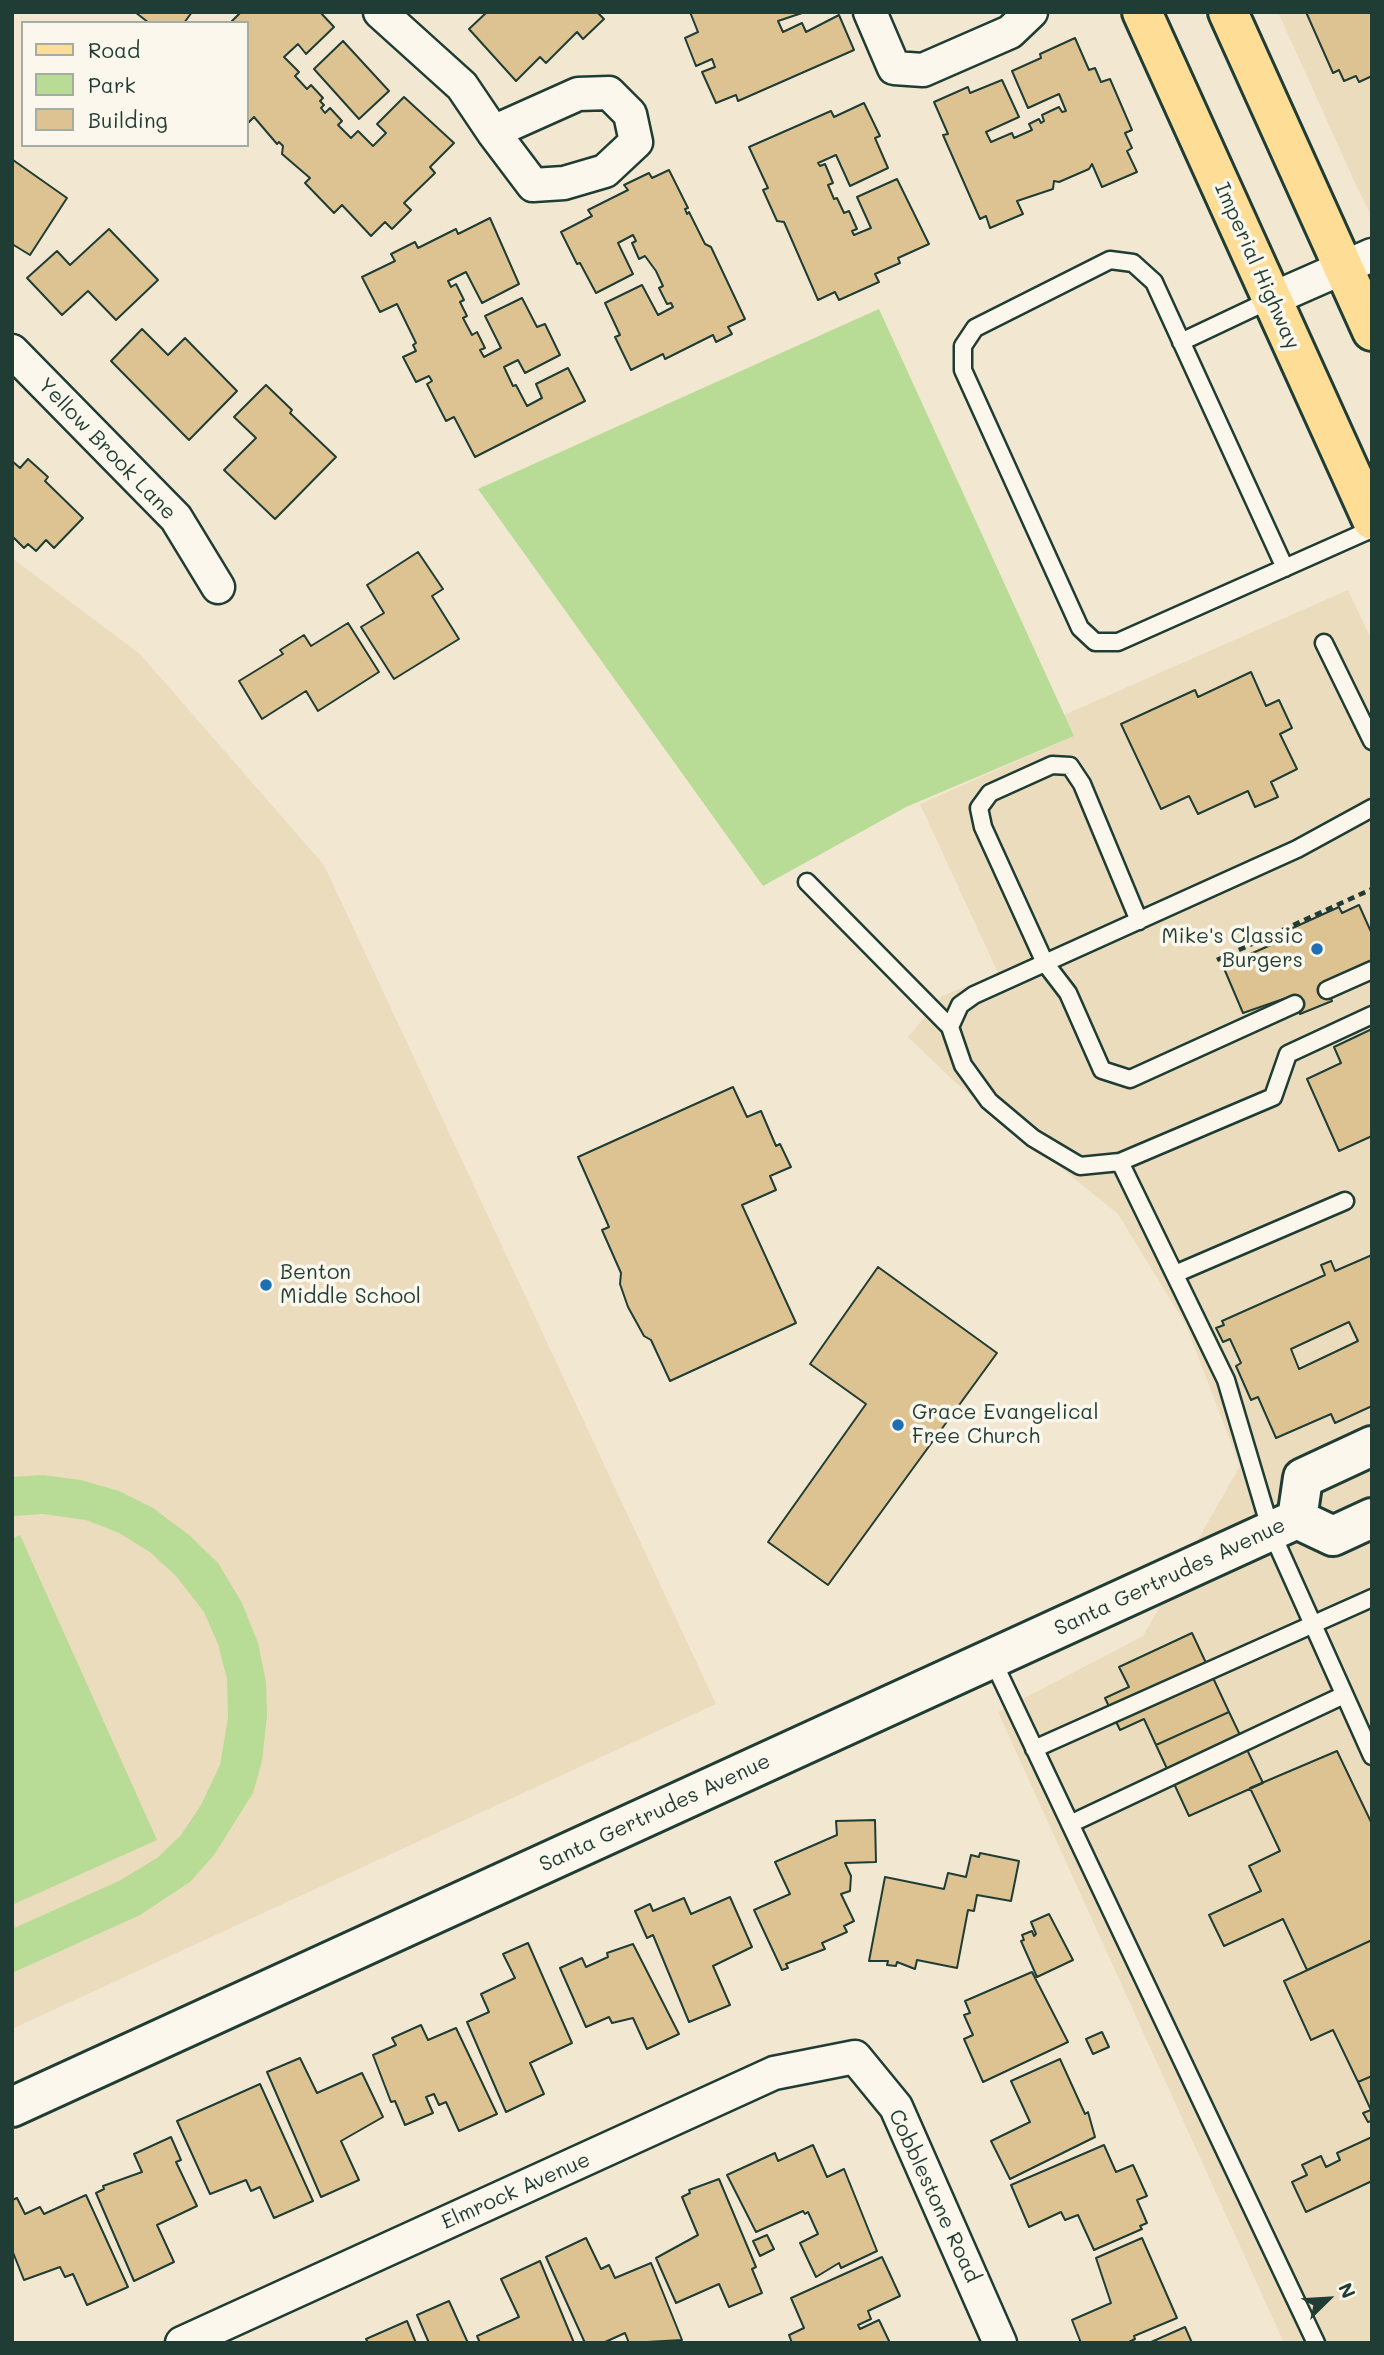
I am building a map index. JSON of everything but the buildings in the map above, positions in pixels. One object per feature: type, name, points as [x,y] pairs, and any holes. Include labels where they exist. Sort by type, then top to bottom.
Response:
[{"type":"main road","name":"Imperial Highway","points":[[1142,12],[1372,520]]},
{"type":"main road","points":[[1228,12],[1358,261],[1372,331]]},
{"type":"main road","name":"Santa Gertrudes Avenue","points":[[1284,1525],[1303,1478],[1372,1446]]},
{"type":"main road","name":"Santa Gertrudes Avenue","points":[[12,2107],[1284,1525],[1332,1536],[1372,1518]]},
{"type":"street","points":[[380,12],[462,86],[493,132]]},
{"type":"street","points":[[870,12],[894,68],[923,70],[1010,32],[1031,12]]},
{"type":"street","points":[[1272,299],[1358,261]]},
{"type":"street","name":"Yellow Brook Lane","points":[[12,351],[176,518],[218,587]]},
{"type":"street","name":"Elmrock Avenue","points":[[182,2343],[774,2074],[855,2057]]},
{"type":"street","name":"Cobblestone Road","points":[[855,2057],[896,2107],[1000,2343]]},
{"type":"lane","points":[[1285,568],[1154,282],[1133,263],[1110,260],[975,328],[963,346],[963,370],[1080,628],[1095,642],[1118,642],[1285,568],[1372,529]]},
{"type":"lane","points":[[1181,342],[1272,299]]},
{"type":"lane","points":[[1324,643],[1372,741]]},
{"type":"lane","points":[[1139,921],[1082,784],[1070,766],[1052,765],[990,793],[979,808],[983,827],[1045,963],[1068,993],[1102,1070],[1130,1079],[1295,1004]]},
{"type":"lane","points":[[950,1027],[960,1005],[1045,963],[1297,849],[1372,808]]},
{"type":"lane","points":[[807,882],[950,1027],[963,1065],[989,1101],[1033,1138],[1080,1166],[1120,1162],[1273,1097],[1288,1054],[1372,1015]]},
{"type":"lane","points":[[1327,990],[1372,970]]},
{"type":"lane","points":[[1120,1162],[1226,1380],[1284,1525],[1312,1623],[1372,1756]]},
{"type":"lane","points":[[1175,1274],[1345,1201]]},
{"type":"lane","points":[[1034,1749],[1372,1598]]},
{"type":"lane","points":[[992,1659],[1316,2343]]},
{"type":"lane","points":[[1070,1824],[1344,1695]]},
{"type":"path","points":[[1217,960],[1372,889]]},
{"type":"shaded area","points":[[1278,12],[1372,12],[1372,217],[1356,185]]},
{"type":"shaded area","name":"Benton Middle School","points":[[12,558],[140,654],[324,865],[716,1704],[12,2029]]},
{"type":"shaded area","points":[[1348,590],[1372,641],[1372,2343],[1284,2343],[998,1712],[1143,1636],[1240,1466],[1186,1325],[1118,1214],[956,1083],[908,1037],[942,996],[998,973],[920,804],[1074,736],[1064,715]]},
{"type":"green space","points":[[879,309],[1074,736],[906,807],[763,886],[478,489]]},
{"type":"green space","points":[[43,1475],[81,1480],[119,1491],[153,1508],[189,1535],[218,1563],[242,1603],[258,1643],[266,1682],[267,1716],[262,1761],[253,1793],[214,1855],[190,1882],[140,1915],[12,1973],[12,1929],[119,1881],[157,1858],[181,1835],[201,1805],[220,1765],[228,1718],[227,1679],[218,1644],[204,1612],[176,1576],[150,1552],[119,1533],[86,1520],[43,1514],[12,1516],[12,1477]]},
{"type":"green space","points":[[20,1535],[157,1840],[12,1905],[12,1539]]},
{"type":"place","name":"Mike's Classic Burgers","points":[[1317,949]]},
{"type":"place","name":"Benton Middle School","points":[[266,1285]]},
{"type":"place","name":"Grace Evangelical Free Church","points":[[898,1425]]}]
